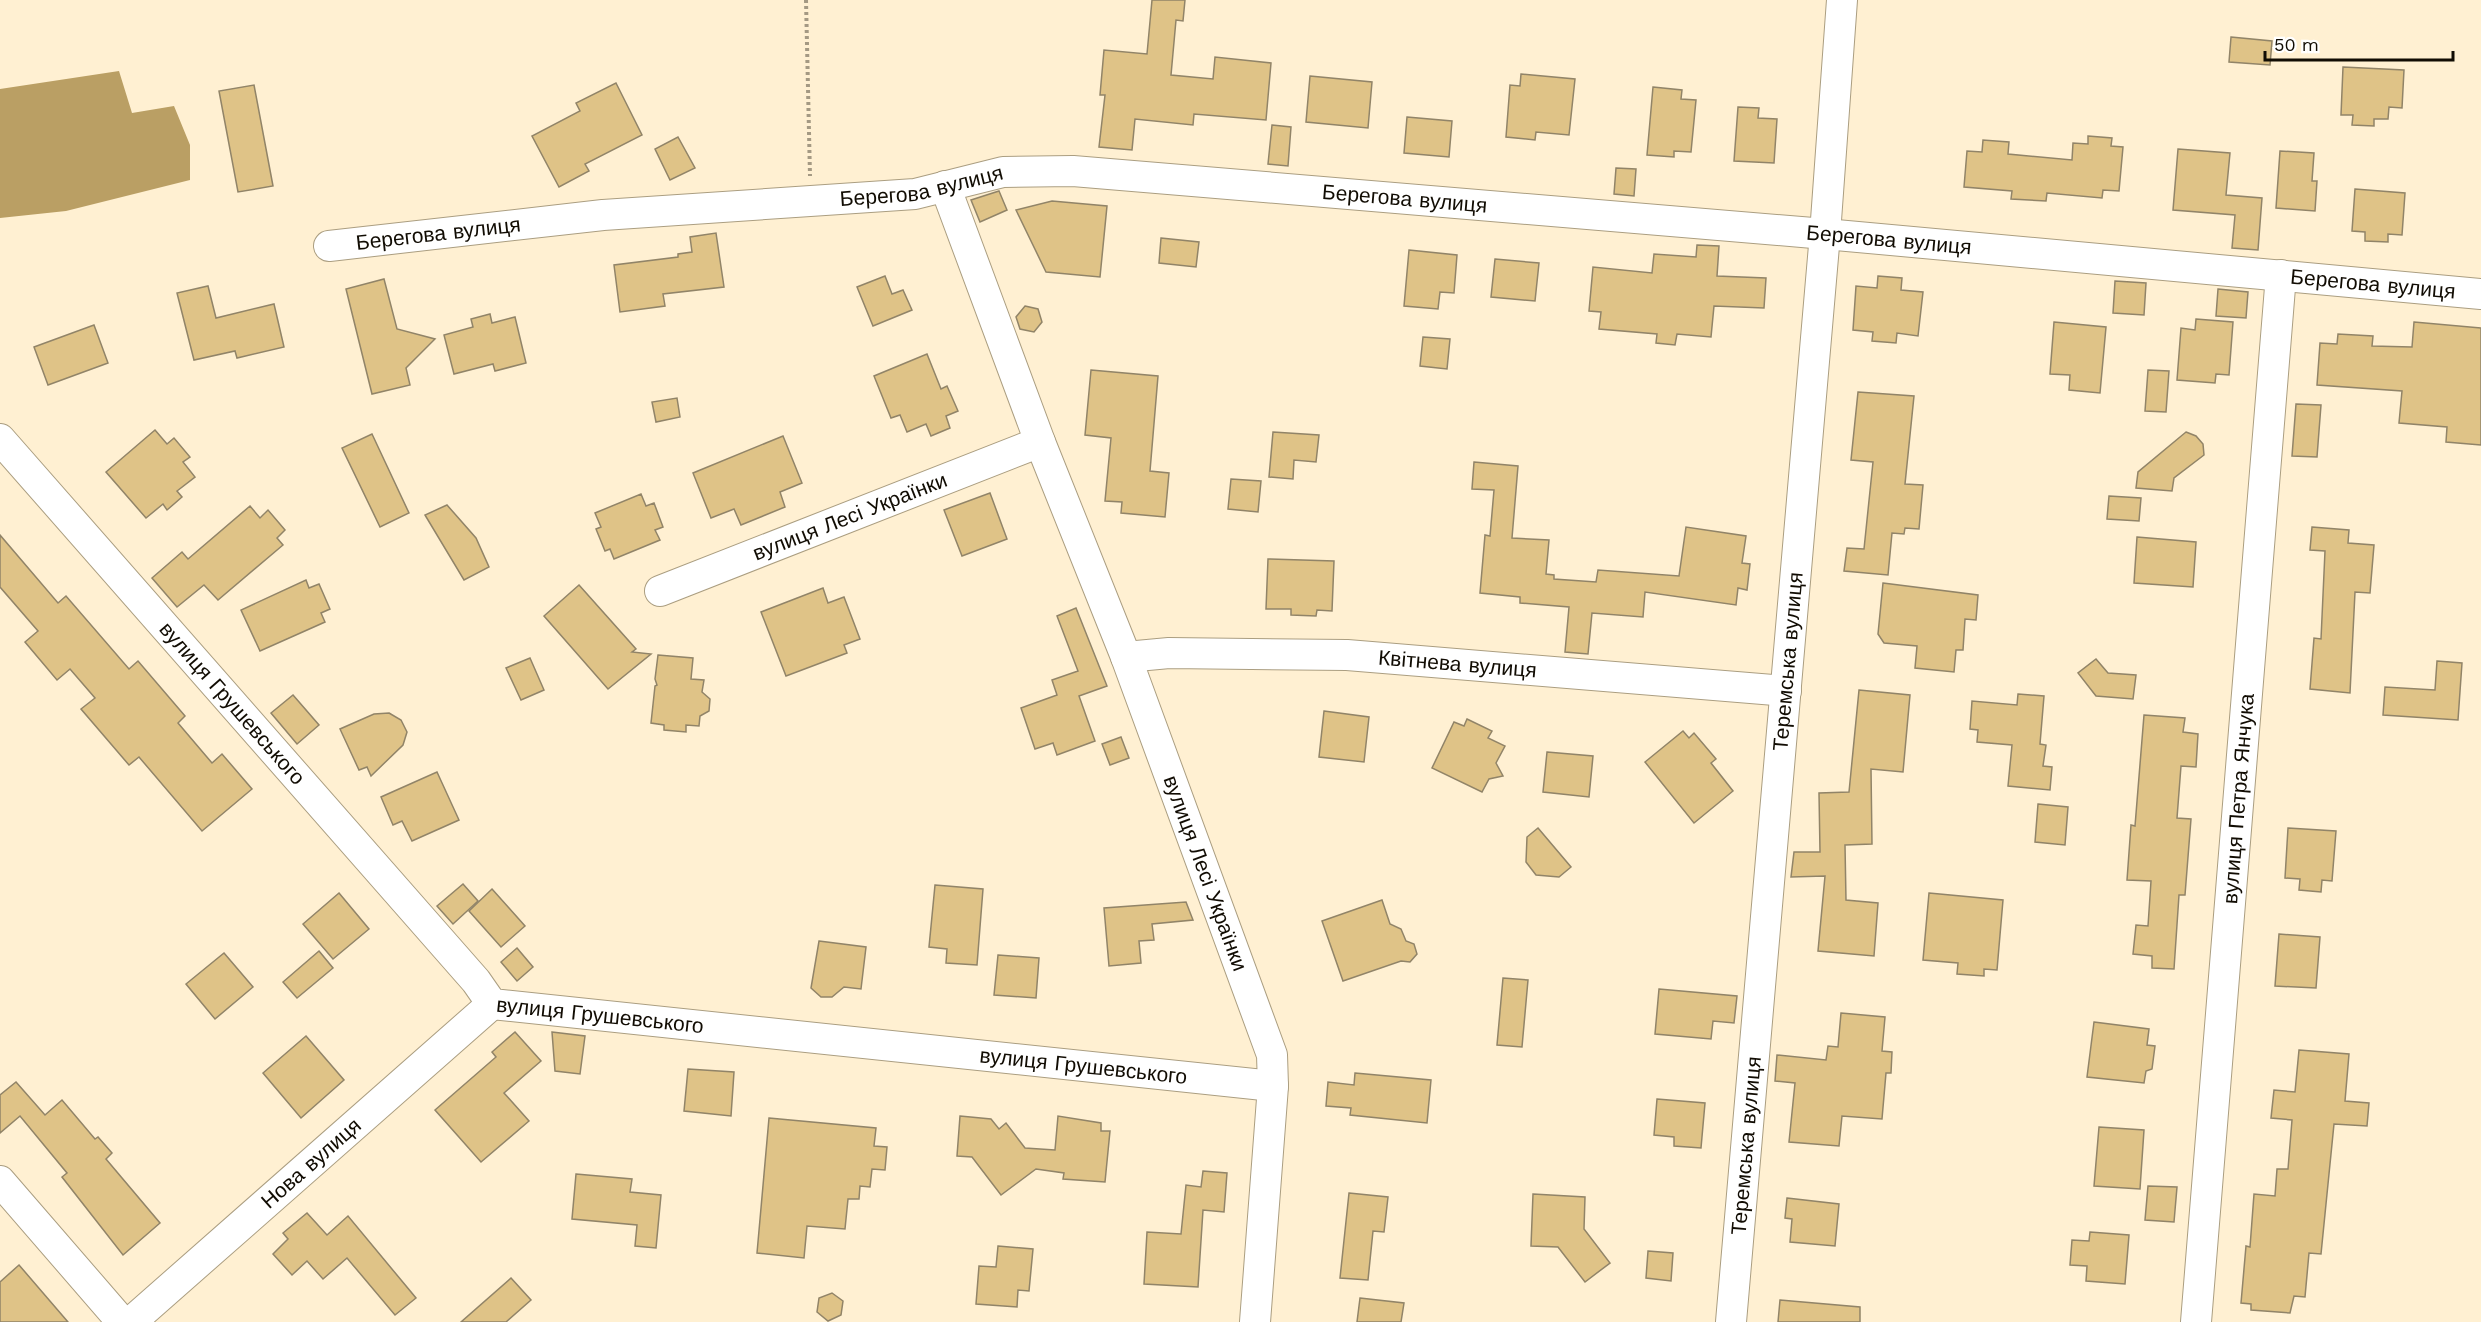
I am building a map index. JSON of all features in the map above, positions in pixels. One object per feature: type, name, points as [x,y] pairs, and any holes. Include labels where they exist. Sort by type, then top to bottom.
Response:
[{"type":"street","name":"Теремська вулиця","points":[[1731,1322],[1826,234],[1842,0]]},
{"type":"street","name":"Берегова вулиця","points":[[329,246],[603,215],[915,194],[1003,172],[1073,171],[1826,234],[2481,294]]},
{"type":"street","name":"вулиця Лесі Українки","points":[[945,186],[1040,442],[1126,657],[1272,1055],[1273,1086],[1255,1322]]},
{"type":"street","name":"вулиця Петра Янчука","points":[[2196,1322],[2281,275]]},
{"type":"street","name":"вулиця Грушевського","points":[[0,439],[476,981],[492,1004],[1273,1086]]},
{"type":"street","name":"вулиця Лесі Українки","points":[[660,591],[1040,442]]},
{"type":"street","name":"Квітнева вулиця","points":[[1126,657],[1190,653],[1347,655],[1786,691]]},
{"type":"street","name":"Нова вулиця","points":[[131,1322],[492,1004]]},
{"type":"street","points":[[0,1181],[122,1322]]},
{"type":"path","points":[[806,0],[811,201]]},
{"type":"shaded area","points":[[119,71],[132,113],[174,106],[190,145],[190,180],[66,211],[0,218],[0,89]]},
{"type":"building","points":[[1152,0],[1185,0],[1183,21],[1176,20],[1171,75],[1213,79],[1215,57],[1271,63],[1266,120],[1194,114],[1193,125],[1135,119],[1132,150],[1099,147],[1105,95],[1100,95],[1104,50],[1147,54]]},
{"type":"building","points":[[2231,37],[2272,41],[2270,65],[2229,62]]},
{"type":"building","points":[[2343,67],[2404,70],[2402,108],[2389,107],[2388,119],[2374,119],[2374,126],[2352,125],[2353,115],[2341,115]]},
{"type":"building","points":[[1521,74],[1575,79],[1569,135],[1536,132],[1535,140],[1506,137],[1510,85],[1520,86]]},
{"type":"building","points":[[1310,76],[1372,82],[1368,128],[1306,122]]},
{"type":"building","points":[[616,83],[642,135],[585,164],[589,171],[559,187],[532,136],[580,111],[576,103]]},
{"type":"building","points":[[254,85],[273,186],[238,192],[219,91]]},
{"type":"building","points":[[1653,87],[1682,90],[1681,99],[1696,100],[1691,152],[1674,151],[1674,157],[1647,155]]},
{"type":"building","points":[[1738,107],[1759,108],[1758,118],[1777,119],[1774,163],[1734,161]]},
{"type":"building","points":[[1407,117],[1452,121],[1449,157],[1404,153]]},
{"type":"building","points":[[1272,125],[1291,127],[1288,166],[1268,164]]},
{"type":"building","points":[[2088,136],[2112,138],[2111,146],[2123,147],[2119,191],[2103,190],[2102,198],[2047,193],[2046,201],[2011,199],[2012,191],[1964,187],[1967,151],[1982,152],[1983,140],[2009,142],[2008,154],[2072,160],[2073,143],[2088,144]]},
{"type":"building","points":[[678,137],[695,168],[670,180],[655,149]]},
{"type":"building","points":[[2178,149],[2230,153],[2226,195],[2262,198],[2258,250],[2232,248],[2235,215],[2173,210]]},
{"type":"building","points":[[2280,151],[2314,153],[2312,181],[2317,181],[2315,211],[2276,208]]},
{"type":"building","points":[[1616,168],[1636,169],[1634,196],[1614,194]]},
{"type":"building","points":[[2355,189],[2405,193],[2402,235],[2388,234],[2388,242],[2365,241],[2365,232],[2352,231]]},
{"type":"building","points":[[999,191],[1007,210],[980,222],[971,200]]},
{"type":"building","points":[[1052,201],[1107,206],[1100,277],[1046,272],[1016,210]]},
{"type":"building","points":[[716,233],[724,287],[663,294],[665,306],[620,312],[614,265],[678,257],[678,254],[692,252],[690,237]]},
{"type":"building","points":[[1161,238],[1199,242],[1196,267],[1159,263]]},
{"type":"building","points":[[1697,245],[1719,246],[1717,276],[1766,278],[1764,308],[1714,306],[1711,337],[1677,334],[1675,345],[1656,343],[1657,334],[1599,329],[1601,312],[1589,311],[1593,267],[1652,273],[1654,254],[1696,257]]},
{"type":"building","points":[[1409,250],[1457,255],[1454,293],[1440,292],[1438,309],[1404,306]]},
{"type":"building","points":[[1495,259],[1539,263],[1535,301],[1491,297]]},
{"type":"building","points":[[885,276],[892,294],[903,290],[912,310],[873,326],[857,287]]},
{"type":"building","points":[[1878,276],[1902,278],[1901,290],[1923,292],[1918,336],[1897,333],[1896,343],[1872,341],[1873,332],[1853,330],[1856,286],[1877,288]]},
{"type":"building","points":[[384,279],[397,329],[435,339],[406,368],[410,385],[372,394],[346,289]]},
{"type":"building","points":[[2115,281],[2146,283],[2144,315],[2113,313]]},
{"type":"building","points":[[208,286],[216,318],[274,304],[284,347],[237,358],[235,351],[194,360],[177,293]]},
{"type":"building","points":[[2218,289],[2248,292],[2246,318],[2216,316]]},
{"type":"building","points":[[1025,306],[1038,309],[1042,322],[1034,332],[1020,329],[1016,317]]},
{"type":"building","points":[[490,314],[492,323],[515,317],[526,363],[495,371],[493,364],[454,374],[444,335],[473,327],[471,319]]},
{"type":"building","points":[[2196,319],[2233,322],[2229,375],[2216,374],[2215,383],[2177,380],[2181,328],[2195,330]]},
{"type":"building","points":[[2054,322],[2106,327],[2100,393],[2069,390],[2070,375],[2050,374]]},
{"type":"building","points":[[2414,322],[2481,328],[2481,445],[2446,442],[2447,427],[2399,423],[2402,391],[2317,385],[2320,343],[2337,344],[2338,334],[2373,336],[2372,346],[2412,347]]},
{"type":"building","points":[[94,325],[108,363],[48,385],[34,347]]},
{"type":"building","points":[[1423,337],[1450,339],[1447,369],[1420,366]]},
{"type":"building","points":[[927,354],[941,389],[947,386],[958,411],[946,416],[950,428],[931,436],[926,424],[907,432],[900,415],[891,418],[874,376]]},
{"type":"building","points":[[1091,370],[1158,376],[1150,471],[1169,473],[1165,517],[1121,513],[1122,502],[1105,501],[1111,438],[1085,435]]},
{"type":"building","points":[[2148,370],[2169,371],[2166,412],[2145,411]]},
{"type":"building","points":[[1858,392],[1914,396],[1905,484],[1923,485],[1919,529],[1905,528],[1904,534],[1892,533],[1888,575],[1844,571],[1847,548],[1864,549],[1873,462],[1851,460]]},
{"type":"building","points":[[677,398],[680,417],[656,422],[652,402]]},
{"type":"building","points":[[2296,404],[2321,405],[2317,457],[2292,456]]},
{"type":"building","points":[[155,430],[167,444],[174,438],[190,457],[183,462],[195,477],[177,491],[182,497],[167,510],[163,504],[146,518],[106,472]]},
{"type":"building","points":[[1273,432],[1319,435],[1316,462],[1294,460],[1293,479],[1269,477]]},
{"type":"building","points":[[2186,432],[2196,436],[2203,444],[2204,455],[2174,478],[2172,491],[2136,488],[2138,472]]},
{"type":"building","points":[[372,434],[409,513],[380,527],[342,448]]},
{"type":"building","points":[[783,436],[802,483],[780,492],[785,507],[741,525],[734,509],[711,518],[693,473]]},
{"type":"building","points":[[1474,462],[1518,466],[1512,538],[1549,540],[1546,574],[1554,575],[1554,579],[1596,582],[1598,570],[1679,576],[1686,527],[1746,536],[1742,563],[1750,564],[1747,590],[1738,588],[1736,605],[1645,592],[1643,617],[1592,613],[1588,654],[1565,652],[1569,607],[1520,603],[1520,597],[1480,593],[1485,535],[1490,536],[1494,490],[1472,489]]},
{"type":"building","points":[[1231,479],[1261,481],[1258,512],[1228,509]]},
{"type":"building","points":[[990,493],[1007,539],[962,556],[944,510]]},
{"type":"building","points":[[641,494],[646,506],[654,503],[663,527],[655,530],[660,540],[614,559],[610,549],[605,551],[596,529],[601,527],[595,513]]},
{"type":"building","points":[[2109,496],[2141,498],[2139,521],[2107,519]]},
{"type":"building","points":[[447,505],[476,538],[489,567],[464,580],[425,515]]},
{"type":"building","points":[[250,506],[260,518],[268,510],[285,530],[277,538],[283,545],[218,600],[204,585],[177,607],[152,578],[182,552],[188,559]]},
{"type":"building","points":[[2312,527],[2349,530],[2348,543],[2374,545],[2370,593],[2355,592],[2350,693],[2310,689],[2314,638],[2321,639],[2325,551],[2310,550]]},
{"type":"building","points":[[0,535],[58,603],[66,596],[129,669],[138,661],[185,716],[178,723],[212,763],[222,754],[252,789],[202,831],[139,757],[129,765],[81,709],[95,698],[70,669],[57,680],[25,642],[38,631],[0,587]]},
{"type":"building","points":[[2137,537],[2196,542],[2193,587],[2134,583]]},
{"type":"building","points":[[1268,559],[1334,561],[1332,611],[1317,610],[1316,616],[1291,615],[1291,609],[1266,609]]},
{"type":"building","points":[[306,580],[309,588],[319,584],[330,609],[321,613],[325,622],[260,651],[241,610]]},
{"type":"building","points":[[1883,583],[1978,595],[1976,620],[1965,619],[1963,650],[1956,650],[1954,672],[1915,668],[1917,646],[1884,643],[1878,634]]},
{"type":"building","points":[[579,585],[636,649],[632,652],[651,654],[608,689],[544,616]]},
{"type":"building","points":[[823,588],[828,603],[844,597],[860,639],[844,645],[847,653],[786,676],[761,612]]},
{"type":"building","points":[[1076,608],[1107,686],[1079,696],[1095,741],[1057,755],[1053,743],[1035,749],[1021,708],[1057,695],[1052,680],[1078,671],[1057,616]]},
{"type":"building","points":[[658,655],[693,658],[691,679],[704,680],[702,692],[710,699],[709,711],[700,716],[699,726],[686,725],[686,732],[664,730],[664,725],[651,723],[655,686],[657,685],[655,679]]},
{"type":"building","points":[[530,658],[544,690],[521,700],[506,668]]},
{"type":"building","points":[[2096,659],[2108,673],[2136,675],[2133,699],[2096,696],[2078,673]]},
{"type":"building","points":[[2437,661],[2462,663],[2458,720],[2383,715],[2385,687],[2435,690]]},
{"type":"building","points":[[1859,690],[1910,695],[1903,772],[1871,769],[1872,844],[1845,845],[1846,900],[1878,903],[1874,956],[1818,951],[1825,876],[1791,877],[1794,852],[1820,852],[1819,793],[1849,792]]},
{"type":"building","points":[[2018,694],[2044,696],[2040,744],[2046,745],[2043,766],[2052,767],[2050,790],[2008,786],[2012,745],[1977,742],[1978,730],[1970,729],[1972,701],[2017,705]]},
{"type":"building","points":[[293,695],[319,725],[297,744],[271,713]]},
{"type":"building","points":[[1324,711],[1369,717],[1364,762],[1319,757]]},
{"type":"building","points":[[389,713],[401,720],[407,732],[403,745],[371,776],[367,767],[359,770],[340,729],[374,714]]},
{"type":"building","points":[[2144,715],[2185,718],[2183,732],[2198,734],[2196,767],[2181,766],[2177,818],[2191,819],[2185,895],[2179,895],[2174,969],[2152,968],[2152,956],[2133,954],[2136,925],[2148,926],[2151,881],[2127,880],[2131,825],[2135,826]]},
{"type":"building","points":[[1467,719],[1492,731],[1488,738],[1505,746],[1496,763],[1503,776],[1489,779],[1482,792],[1432,768],[1454,722],[1464,726]]},
{"type":"building","points":[[1683,731],[1689,738],[1694,733],[1716,759],[1711,763],[1733,791],[1694,823],[1645,762]]},
{"type":"building","points":[[1121,737],[1129,758],[1110,765],[1102,744]]},
{"type":"building","points":[[1547,752],[1593,756],[1589,797],[1543,792]]},
{"type":"building","points":[[437,772],[459,820],[412,841],[402,821],[393,825],[381,797]]},
{"type":"building","points":[[2038,804],[2068,807],[2065,845],[2035,842]]},
{"type":"building","points":[[1538,828],[1571,867],[1559,877],[1536,875],[1526,862],[1527,837]]},
{"type":"building","points":[[2288,828],[2336,831],[2332,881],[2322,880],[2321,892],[2299,890],[2300,879],[2285,878]]},
{"type":"building","points":[[463,884],[478,901],[453,924],[437,906]]},
{"type":"building","points":[[935,885],[983,889],[977,965],[946,963],[947,949],[929,947]]},
{"type":"building","points":[[492,889],[525,926],[501,947],[469,911]]},
{"type":"building","points":[[339,893],[369,929],[333,959],[303,924]]},
{"type":"building","points":[[1929,893],[2003,900],[1997,970],[1984,969],[1984,976],[1957,974],[1958,963],[1923,960]]},
{"type":"building","points":[[1382,900],[1390,924],[1401,929],[1406,941],[1414,944],[1417,954],[1410,962],[1401,961],[1343,981],[1322,921]]},
{"type":"building","points":[[1186,902],[1193,920],[1152,924],[1154,940],[1139,941],[1141,963],[1109,966],[1104,908]]},
{"type":"building","points":[[2279,934],[2320,937],[2316,988],[2275,986]]},
{"type":"building","points":[[819,941],[866,947],[861,989],[844,987],[832,997],[821,997],[811,988]]},
{"type":"building","points":[[517,948],[533,967],[517,981],[501,962]]},
{"type":"building","points":[[319,951],[333,968],[297,998],[283,982]]},
{"type":"building","points":[[224,953],[253,987],[215,1019],[186,984]]},
{"type":"building","points":[[998,955],[1039,958],[1036,998],[994,995]]},
{"type":"building","points":[[1503,978],[1528,980],[1522,1047],[1497,1045]]},
{"type":"building","points":[[1659,989],[1737,996],[1734,1023],[1713,1021],[1711,1039],[1655,1034]]},
{"type":"building","points":[[1841,1013],[1885,1017],[1882,1051],[1892,1052],[1891,1073],[1886,1073],[1882,1119],[1842,1116],[1839,1146],[1789,1142],[1795,1083],[1775,1081],[1777,1055],[1826,1060],[1828,1046],[1838,1047]]},
{"type":"building","points":[[2094,1022],[2149,1029],[2147,1045],[2155,1046],[2152,1069],[2146,1071],[2144,1083],[2087,1077]]},
{"type":"building","points":[[515,1032],[541,1061],[504,1093],[529,1121],[481,1162],[435,1110],[496,1057],[492,1052]]},
{"type":"building","points":[[552,1032],[585,1036],[580,1074],[555,1071]]},
{"type":"building","points":[[306,1036],[344,1080],[301,1118],[263,1073]]},
{"type":"building","points":[[2299,1050],[2349,1054],[2345,1101],[2369,1103],[2367,1126],[2334,1124],[2321,1254],[2309,1253],[2305,1297],[2294,1296],[2290,1313],[2251,1310],[2251,1304],[2241,1303],[2246,1246],[2250,1247],[2254,1194],[2275,1196],[2277,1169],[2288,1169],[2292,1120],[2271,1118],[2274,1090],[2295,1092]]},
{"type":"building","points":[[688,1069],[734,1072],[731,1116],[684,1111]]},
{"type":"building","points":[[1355,1073],[1431,1080],[1427,1123],[1350,1115],[1351,1108],[1326,1106],[1328,1082],[1354,1085]]},
{"type":"building","points":[[16,1082],[45,1115],[62,1100],[95,1139],[98,1137],[112,1153],[106,1159],[160,1223],[123,1255],[62,1177],[67,1173],[20,1116],[0,1133],[0,1095]]},
{"type":"building","points":[[1657,1099],[1705,1103],[1701,1148],[1674,1146],[1674,1137],[1654,1135]]},
{"type":"building","points":[[960,1116],[991,1119],[999,1129],[1006,1123],[1025,1148],[1055,1150],[1058,1116],[1101,1123],[1101,1131],[1110,1131],[1105,1182],[1063,1179],[1064,1173],[1036,1169],[1001,1195],[972,1157],[957,1156]]},
{"type":"building","points":[[769,1118],[876,1128],[874,1146],[887,1147],[885,1170],[872,1169],[870,1187],[860,1186],[859,1199],[848,1199],[845,1229],[807,1226],[804,1258],[757,1253]]},
{"type":"building","points":[[2099,1127],[2144,1130],[2140,1189],[2094,1186]]},
{"type":"building","points":[[1203,1171],[1227,1173],[1224,1212],[1203,1210],[1198,1287],[1144,1284],[1147,1232],[1181,1234],[1186,1185],[1201,1187]]},
{"type":"building","points":[[576,1174],[632,1179],[630,1192],[661,1195],[656,1248],[635,1246],[637,1225],[572,1219]]},
{"type":"building","points":[[2148,1186],[2177,1187],[2174,1222],[2145,1220]]},
{"type":"building","points":[[1349,1193],[1388,1197],[1384,1232],[1373,1231],[1368,1280],[1340,1278]]},
{"type":"building","points":[[1533,1194],[1585,1197],[1584,1229],[1610,1263],[1585,1282],[1558,1247],[1531,1246]]},
{"type":"building","points":[[1787,1198],[1839,1204],[1835,1246],[1790,1242],[1792,1219],[1785,1218]]},
{"type":"building","points":[[307,1213],[327,1235],[348,1216],[416,1298],[395,1315],[347,1258],[323,1279],[307,1261],[292,1275],[273,1254],[288,1239],[283,1233]]},
{"type":"building","points":[[2090,1232],[2129,1235],[2125,1284],[2086,1281],[2087,1266],[2070,1265],[2072,1240],[2089,1241]]},
{"type":"building","points":[[998,1246],[1033,1249],[1029,1291],[1018,1290],[1017,1307],[976,1304],[979,1266],[996,1267]]},
{"type":"building","points":[[1648,1251],[1673,1253],[1671,1281],[1646,1278]]},
{"type":"building","points":[[19,1265],[68,1322],[0,1322],[0,1282]]},
{"type":"building","points":[[511,1278],[531,1300],[506,1322],[461,1322]]},
{"type":"building","points":[[832,1293],[843,1301],[841,1315],[828,1321],[817,1312],[819,1298]]},
{"type":"building","points":[[1360,1298],[1404,1303],[1401,1322],[1357,1322]]},
{"type":"building","points":[[1780,1300],[1860,1307],[1860,1322],[1778,1322]]}]
